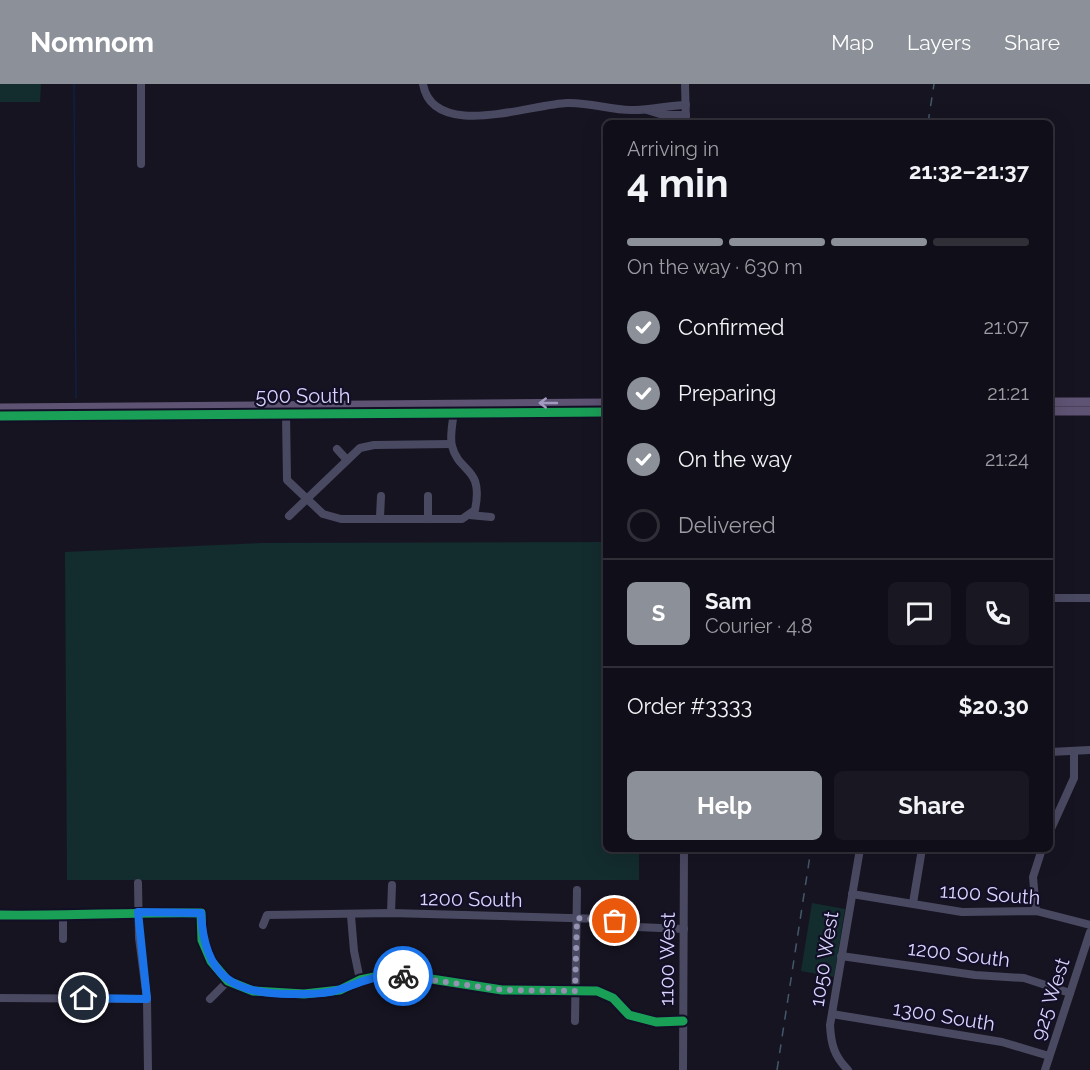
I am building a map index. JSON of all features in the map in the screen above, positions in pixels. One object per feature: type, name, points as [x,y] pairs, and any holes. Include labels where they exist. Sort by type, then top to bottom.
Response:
[{"type":"main road","points":[[1053,402],[1090,402]]},
{"type":"main road","name":"500 South","points":[[0,416],[286,414],[603,403]]},
{"type":"main road","name":"500 South","points":[[0,408],[454,408],[603,412]]},
{"type":"main road","points":[[1053,411],[1090,411]]},
{"type":"street","points":[[141,84],[141,164]]},
{"type":"street","points":[[423,84],[426,95],[435,107],[456,114],[504,114],[566,103],[647,110],[686,119],[685,84]]},
{"type":"street","points":[[647,110],[662,105],[686,105]]},
{"type":"street","points":[[286,414],[287,480],[323,514],[331,518],[462,519],[475,510],[477,500],[475,475],[457,457],[451,444],[454,408]]},
{"type":"street","points":[[289,516],[360,448],[451,444]]},
{"type":"street","points":[[337,449],[347,460]]},
{"type":"street","points":[[428,495],[428,518]]},
{"type":"street","points":[[380,517],[381,496]]},
{"type":"street","points":[[469,515],[491,517]]},
{"type":"street","points":[[1053,598],[1090,598]]},
{"type":"street","points":[[1053,752],[1090,750]]},
{"type":"street","points":[[1053,824],[1074,778],[1074,752]]},
{"type":"street","name":"1100 West","points":[[683,1070],[684,852]]},
{"type":"street","name":"1050 West","points":[[848,1070],[838,1060],[832,1047],[832,1014],[859,852]]},
{"type":"street","points":[[913,903],[922,852]]},
{"type":"street","points":[[1036,911],[1033,877],[1041,852]]},
{"type":"street","points":[[138,882],[138,912],[147,999],[148,1070]]},
{"type":"street","points":[[391,914],[392,885]]},
{"type":"street","points":[[575,1021],[577,890]]},
{"type":"street","name":"1100 South","points":[[852,894],[962,912],[1036,911],[1090,926]]},
{"type":"street","points":[[0,915],[201,913],[202,940],[211,961],[228,981],[253,991],[285,994],[340,990],[360,980],[384,975],[412,976],[502,990],[597,991],[614,998],[629,1015],[656,1022],[682,1021]]},
{"type":"street","name":"1200 South","points":[[263,925],[267,915],[391,914],[603,919],[637,927],[684,929]]},
{"type":"street","points":[[63,916],[63,939]]},
{"type":"street","points":[[351,916],[354,951],[360,980]]},
{"type":"street","name":"925 West","points":[[1045,1070],[1089,935]]},
{"type":"street","name":"1200 South","points":[[841,956],[975,975],[1024,978],[1070,993]]},
{"type":"street","points":[[210,999],[228,981]]},
{"type":"street","points":[[0,998],[147,999]]},
{"type":"street","name":"1300 South","points":[[832,1014],[1002,1042],[1049,1056]]},
{"type":"green space","points":[[0,84],[41,84],[40,102],[0,102]]},
{"type":"green space","points":[[603,542],[603,673],[601,673],[603,852],[639,852],[639,880],[67,880],[65,552],[261,543]]},
{"type":"green space","points":[[812,903],[845,909],[834,977],[801,971]]},
{"type":"waterway","points":[[74,84],[76,398]]},
{"type":"railway","points":[[928,120],[934,84]]},
{"type":"railway","points":[[777,1070],[811,852]]},
{"type":"cycle path","points":[[0,416],[603,412]]},
{"type":"cycle path","points":[[0,915],[201,913],[202,940],[211,961],[228,981],[253,991],[304,994],[340,990],[360,980],[384,975],[412,976],[502,990],[597,991],[613,998],[629,1015],[656,1022],[683,1021]]},
{"type":"way so far","points":[[403,976],[435,978],[502,990],[575,991],[577,918],[615,921]]},
{"type":"route","points":[[84,998],[147,999],[138,912],[201,913],[202,940],[211,961],[228,981],[253,991],[304,994],[340,990],[360,980],[384,975],[403,976]]}]
